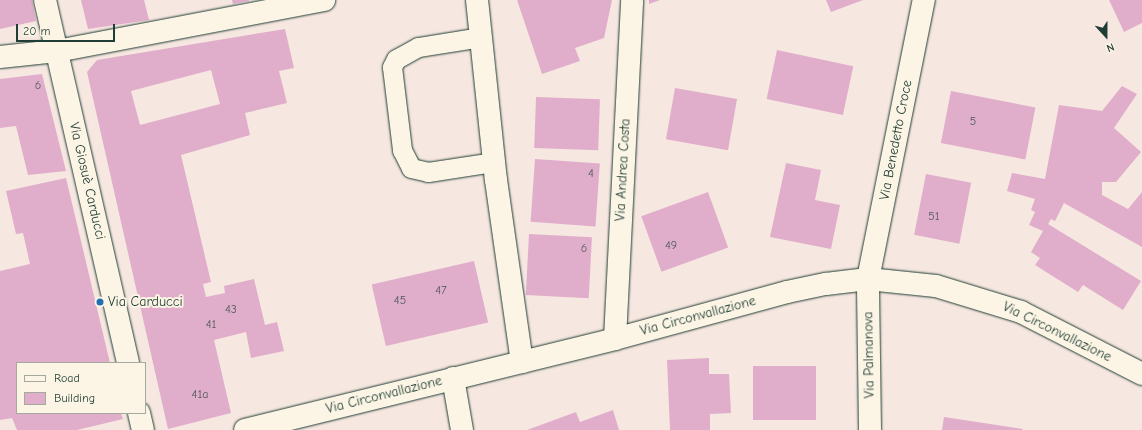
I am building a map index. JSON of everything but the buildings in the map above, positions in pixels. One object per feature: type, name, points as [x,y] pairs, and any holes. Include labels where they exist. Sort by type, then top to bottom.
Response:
[{"type":"street","name":"Via Giosuè Carducci","points":[[45,0],[128,362]]},
{"type":"street","points":[[0,57],[57,51],[223,9],[324,0]]},
{"type":"street","points":[[477,0],[495,171],[522,362]]},
{"type":"street","name":"Via Andrea Costa","points":[[615,339],[632,0]]},
{"type":"street","name":"Via Benedetto Croce","points":[[868,279],[924,0]]},
{"type":"street","name":"Via Circonvallazione","points":[[245,430],[615,339],[787,292],[826,284],[868,279],[936,286],[1021,312],[1142,374]]},
{"type":"street","name":"Via Palmanova","points":[[868,279],[870,430]]},
{"type":"street","points":[[453,378],[462,430]]},
{"type":"street","points":[[139,414],[143,430]]},
{"type":"lane","points":[[481,37],[418,47],[396,59],[392,67],[402,150],[411,168],[428,172],[495,171]]},
{"type":"place","name":"Via Carducci","points":[[100,302]]}]
